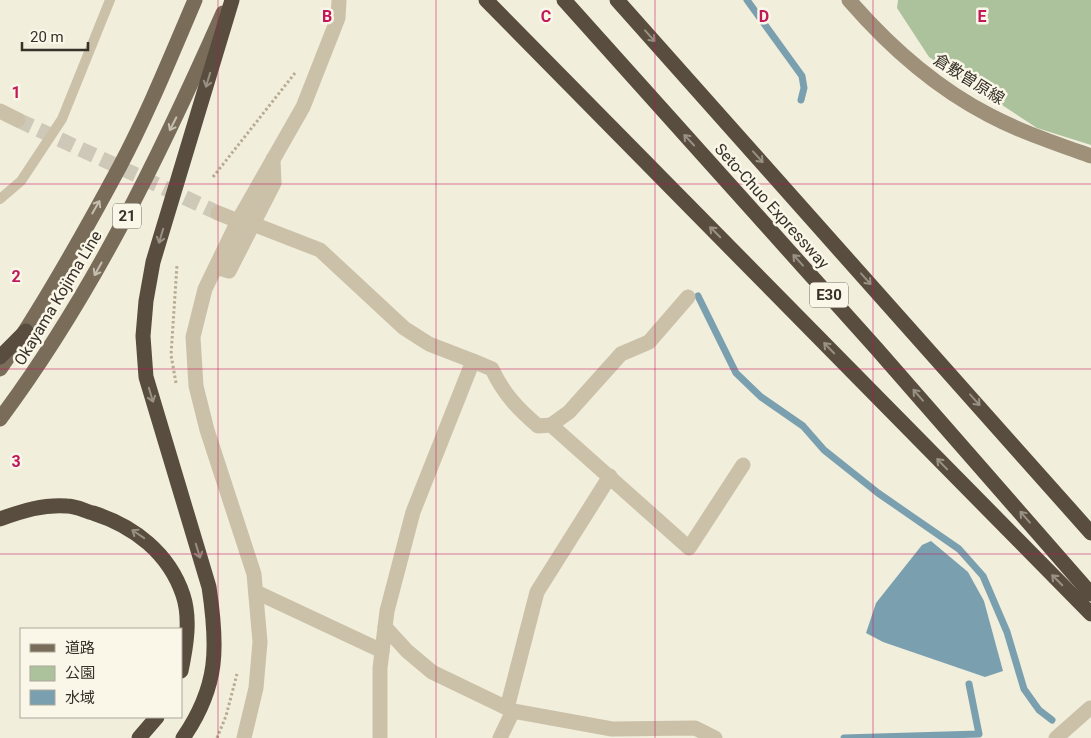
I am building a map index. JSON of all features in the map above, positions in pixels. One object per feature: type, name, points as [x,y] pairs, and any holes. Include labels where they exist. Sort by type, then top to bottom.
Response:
[{"type":"highway","points":[[183,738],[197,718],[208,691],[215,662],[214,622],[209,587],[146,377],[143,336],[146,301],[153,262],[230,0]]},
{"type":"highway","points":[[486,0],[1091,614]]},
{"type":"highway","name":"Seto-Chuo Expressway","points":[[564,0],[876,348],[1091,594]]},
{"type":"highway","name":"Seto-Chuo Expressway","points":[[617,0],[1091,532]]},
{"type":"highway","points":[[0,358],[26,331]]},
{"type":"highway","points":[[0,519],[30,509],[68,506],[116,520],[143,536],[168,565],[183,596],[188,638],[182,666]]},
{"type":"highway","points":[[139,738],[156,718]]},
{"type":"main road","name":"Okayama Kojima Line","points":[[0,370],[26,331],[120,166],[149,106],[195,0]]},
{"type":"main road","name":"Okayama Kojima Line","points":[[0,419],[43,360],[83,296],[115,238],[180,110],[230,0]]},
{"type":"street","points":[[244,738],[256,688],[260,642],[254,574],[207,430],[196,386],[193,337],[206,289],[238,220],[303,107],[338,18],[339,0]]},
{"type":"street","name":"倉敷曽原線","points":[[849,0],[876,32],[924,73],[988,115],[1053,143],[1091,156]]},
{"type":"street","points":[[0,111],[18,120]]},
{"type":"street","points":[[216,268],[229,271],[274,183],[273,159]]},
{"type":"street","points":[[218,213],[238,220]]},
{"type":"street","points":[[253,224],[320,250],[404,328],[428,344],[492,369],[501,388],[515,407],[538,426],[551,425],[569,412],[621,354],[649,342],[688,297]]},
{"type":"street","points":[[380,738],[382,651],[386,611],[413,512],[473,361]]},
{"type":"street","points":[[551,425],[689,548],[743,465]]},
{"type":"street","points":[[500,738],[510,709],[537,592],[610,476]]},
{"type":"street","points":[[256,592],[382,651]]},
{"type":"street","points":[[385,627],[407,651],[432,672],[510,709],[612,729],[695,728],[715,738]]},
{"type":"street","points":[[1056,738],[1090,708]]},
{"type":"lane","points":[[0,199],[21,181],[62,118],[110,0]]},
{"type":"path","points":[[213,177],[296,71]]},
{"type":"path","points":[[176,389],[171,355],[177,265]]},
{"type":"path","points":[[217,738],[226,716],[238,671]]},
{"type":"green space","points":[[898,0],[1091,0],[1091,145],[1037,128],[929,57],[897,8]]},
{"type":"water","points":[[931,541],[968,572],[984,601],[1003,671],[985,677],[883,642],[866,633],[876,603],[922,545]]},
{"type":"waterway","points":[[747,0],[802,76],[804,88],[801,100]]},
{"type":"waterway","points":[[698,296],[736,373],[761,397],[803,426],[824,450],[878,493],[959,549],[983,576],[1007,632],[1024,689],[1039,710],[1052,720]]},
{"type":"waterway","points":[[844,738],[979,734],[969,684]]},
{"type":"tunnel","points":[[18,120],[218,213]]}]
